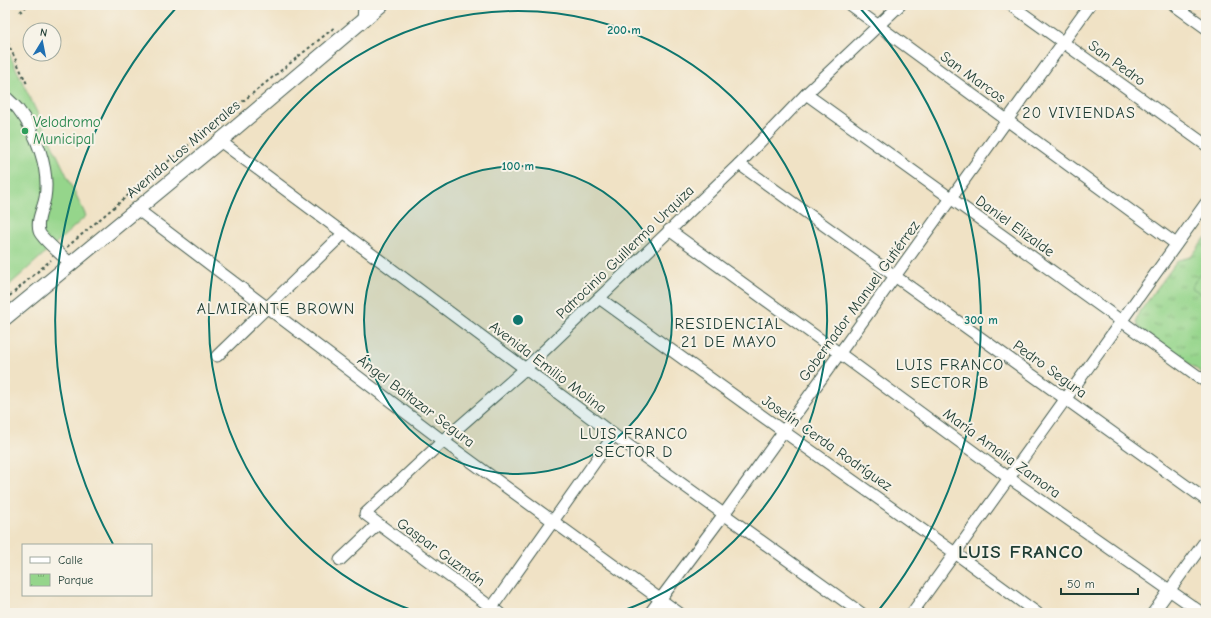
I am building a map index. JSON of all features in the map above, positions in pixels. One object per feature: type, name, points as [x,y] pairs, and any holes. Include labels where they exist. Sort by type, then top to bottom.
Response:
[{"type":"main road","name":"Avenida Los Minerales","points":[[5,318],[220,141],[381,5]]},
{"type":"street","points":[[363,21],[364,5]]},
{"type":"street","name":"San Marcos","points":[[850,5],[1176,244]]},
{"type":"street","name":"Patrocinio Guillermo Urquiza","points":[[365,514],[525,369],[739,164],[806,94],[900,5]]},
{"type":"street","name":"San Pedro","points":[[1011,5],[1206,145]]},
{"type":"street","name":"Gobernador Manuel Gutiérrez","points":[[650,613],[724,514],[1090,5]]},
{"type":"street","points":[[1174,5],[1206,28]]},
{"type":"street","name":"Daniel Elizalde","points":[[806,94],[1206,382]]},
{"type":"street","points":[[5,96],[18,108],[40,151],[46,176],[45,198],[38,225],[39,233],[71,264]]},
{"type":"street","name":"Avenida Emilio Molina","points":[[220,141],[614,435],[861,613]]},
{"type":"street","name":"Pedro Segura","points":[[739,164],[1206,500]]},
{"type":"street","points":[[912,613],[1206,203]]},
{"type":"street","name":"Ángel Baltazar Segura","points":[[137,209],[443,442],[679,613]]},
{"type":"street","name":"María Amalia Zamora","points":[[669,230],[1009,478],[1202,613]]},
{"type":"street","points":[[217,356],[344,233]]},
{"type":"street","name":"Joselín Cerda Rodríguez","points":[[599,298],[1037,613]]},
{"type":"street","points":[[493,611],[553,521],[614,435]]},
{"type":"street","name":"Gaspar Guzmán","points":[[365,514],[493,611]]},
{"type":"street","points":[[340,560],[378,524]]},
{"type":"street","points":[[1153,613],[1206,540]]},
{"type":"path","points":[[20,12],[28,5]]},
{"type":"path","points":[[5,300],[164,164],[338,24]]},
{"type":"path","points":[[5,37],[27,84]]},
{"type":"green space","name":"Velodromo Municipal","points":[[5,45],[86,216],[5,289]]},
{"type":"green space","points":[[1206,237],[1206,376],[1140,329],[1137,321],[1138,314],[1178,260],[1191,257]]},
{"type":"green space","points":[[1206,266],[1206,297],[1191,287]]},
{"type":"place","name":"Velodromo Municipal","points":[[25,131]]},
{"type":"district","name":"20 VIVIENDAS","points":[[1079,112]]},
{"type":"district","name":"ALMIRANTE BROWN","points":[[276,308]]},
{"type":"district","name":"RESIDENCIAL 21 DE MAYO","points":[[729,332]]},
{"type":"district","name":"LUIS FRANCO SECTOR B","points":[[950,373]]},
{"type":"district","name":"LUIS FRANCO SECTOR D","points":[[634,442]]},
{"type":"district","name":"LUIS FRANCO","points":[[1021,551]]}]
